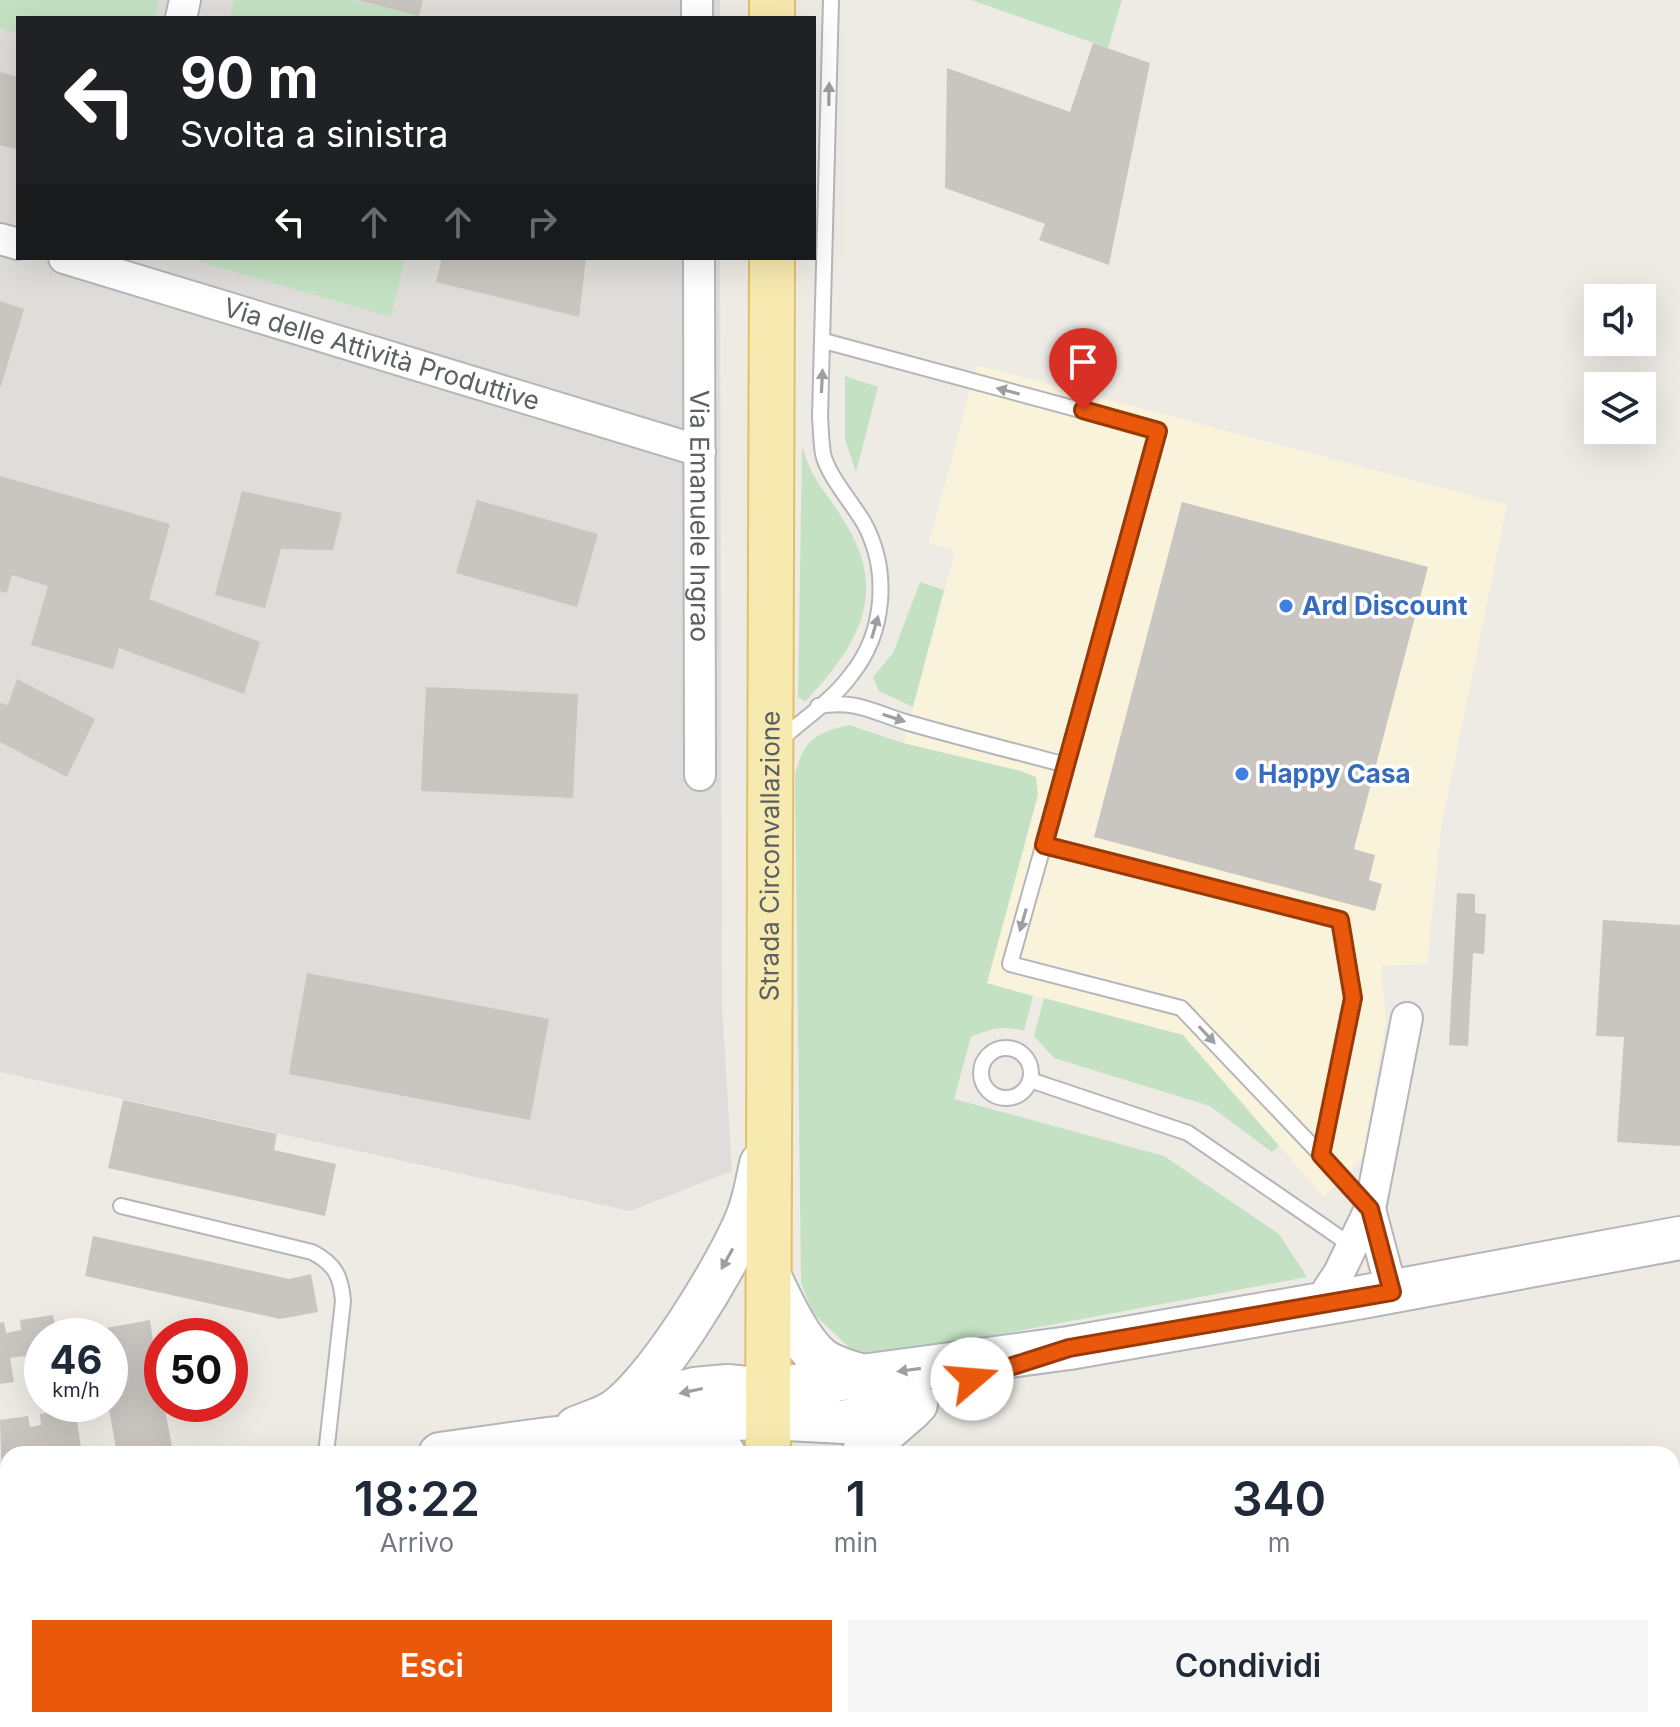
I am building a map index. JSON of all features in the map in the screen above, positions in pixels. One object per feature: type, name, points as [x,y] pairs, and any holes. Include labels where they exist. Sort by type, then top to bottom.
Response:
[{"type":"main road","name":"Strada Circonvallazione","points":[[768,1421],[772,260]]},
{"type":"main road","points":[[612,1413],[648,1379],[730,1256],[748,1215],[769,1132]]},
{"type":"main road","points":[[768,1421],[862,1376],[1069,1348],[1680,1238]]},
{"type":"main road","points":[[768,1273],[785,1310],[819,1357],[835,1367],[862,1376]]},
{"type":"main road","points":[[498,1446],[655,1429],[697,1420],[844,1422],[916,1404],[972,1379],[1069,1348]]},
{"type":"main road","points":[[548,1439],[612,1413],[695,1389],[727,1386],[768,1421]]},
{"type":"main road","points":[[870,1446],[916,1404]]},
{"type":"main road","points":[[655,1429],[709,1446]]},
{"type":"street","name":"Via delle Attività Produttive","points":[[78,260],[120,266],[700,451]]},
{"type":"street","name":"Via Emanuele Ingrao","points":[[699,260],[700,775]]},
{"type":"street","points":[[1318,1305],[1339,1273],[1370,1209],[1407,1018]]},
{"type":"street","points":[[1370,1209],[1392,1292]]},
{"type":"lane","points":[[772,747],[836,692],[864,657],[879,615],[881,593],[879,570],[869,536],[824,457],[820,417],[831,0]]},
{"type":"lane","points":[[824,341],[1158,431],[1010,964],[1181,1008],[1370,1209]]},
{"type":"lane","points":[[818,706],[841,702],[856,705],[909,723],[1066,765]]},
{"type":"lane","points":[[1044,845],[1340,920],[1353,998],[1321,1155]]},
{"type":"lane","points":[[1030,1080],[1188,1133],[1352,1246]]},
{"type":"lane","points":[[121,1206],[312,1252],[329,1261],[341,1278],[343,1301],[327,1446]]},
{"type":"shaded area","points":[[0,0],[720,0],[720,16],[16,16],[16,260],[720,260],[722,1005],[732,1171],[630,1211],[0,1072]]},
{"type":"shaded area","points":[[977,365],[1507,505],[1441,828],[1427,964],[1381,966],[1386,1021],[1362,1159],[1324,1197],[1183,1035],[987,984],[892,786],[955,551],[929,543]]},
{"type":"green space","points":[[0,0],[159,0],[155,16],[16,16],[16,32],[0,28]]},
{"type":"green space","points":[[234,0],[352,0],[419,16],[230,16]]},
{"type":"green space","points":[[971,0],[1122,0],[1108,48]]},
{"type":"green space","points":[[198,260],[405,260],[391,317]]},
{"type":"green space","points":[[845,376],[878,387],[856,472],[845,439]]},
{"type":"green space","points":[[802,446],[814,476],[856,543],[864,568],[866,592],[854,637],[841,659],[805,702],[798,697]]},
{"type":"green space","points":[[920,582],[944,590],[913,707],[879,691],[873,677],[893,653]]},
{"type":"green space","points":[[849,725],[903,743],[1036,777],[1038,795],[987,983],[1033,996],[1024,1031],[997,1028],[971,1037],[954,1099],[1164,1156],[1279,1234],[1307,1277],[862,1360],[813,1313],[801,1283],[795,774],[802,753],[813,740],[827,731]]},
{"type":"green space","points":[[1044,998],[1183,1035],[1279,1146],[1272,1152],[1210,1106],[1054,1058],[1034,1036]]},
{"type":"building","points":[[357,0],[423,0],[419,16]]},
{"type":"building","points":[[1093,43],[1150,63],[1109,265],[1039,240],[1045,224],[945,188],[947,68],[1070,112]]},
{"type":"building","points":[[0,72],[16,76],[16,149],[0,145]]},
{"type":"building","points":[[442,260],[586,260],[579,317],[436,282]]},
{"type":"building","points":[[0,301],[24,309],[1,386],[0,386]]},
{"type":"building","points":[[0,476],[170,524],[149,599],[260,642],[244,694],[119,648],[113,669],[31,645],[48,586],[12,575],[7,593],[0,591]]},
{"type":"building","points":[[242,491],[342,513],[333,550],[281,549],[265,608],[215,595]]},
{"type":"building","points":[[477,500],[598,534],[577,607],[456,573]]},
{"type":"building","points":[[1182,502],[1428,567],[1354,849],[1375,855],[1369,880],[1382,884],[1375,911],[1094,837]]},
{"type":"building","points":[[17,679],[95,719],[67,777],[0,742],[0,703],[8,705]]},
{"type":"building","points":[[426,687],[578,694],[573,798],[421,791]]},
{"type":"building","points":[[1457,893],[1475,894],[1475,913],[1486,914],[1484,954],[1473,953],[1468,1046],[1449,1045]]},
{"type":"building","points":[[1603,920],[1680,925],[1680,1146],[1617,1142],[1624,1037],[1596,1036]]},
{"type":"building","points":[[307,973],[549,1019],[530,1120],[289,1074]]},
{"type":"building","points":[[123,1100],[277,1134],[274,1150],[336,1164],[325,1216],[108,1168]]},
{"type":"building","points":[[93,1236],[289,1279],[311,1274],[318,1312],[280,1319],[85,1276]]},
{"type":"building","points":[[24,1319],[24,1356],[10,1358],[14,1382],[0,1384],[0,1323],[4,1322],[6,1333],[21,1330],[20,1320]]},
{"type":"building","points":[[144,1321],[144,1422],[167,1422],[172,1446],[116,1446],[111,1422],[128,1422],[128,1324]]},
{"type":"building","points":[[24,1417],[24,1422],[29,1422],[30,1427],[41,1425],[41,1422],[77,1422],[81,1446],[1,1446],[0,1420]]},
{"type":"place","name":"Ard Discount","points":[[1286,606]]},
{"type":"place","name":"Happy Casa","points":[[1242,774]]},
{"type":"route","points":[[972,1379],[1069,1348],[1392,1292],[1370,1209],[1321,1155],[1353,998],[1340,920],[1044,845],[1158,431],[1083,410]]}]
